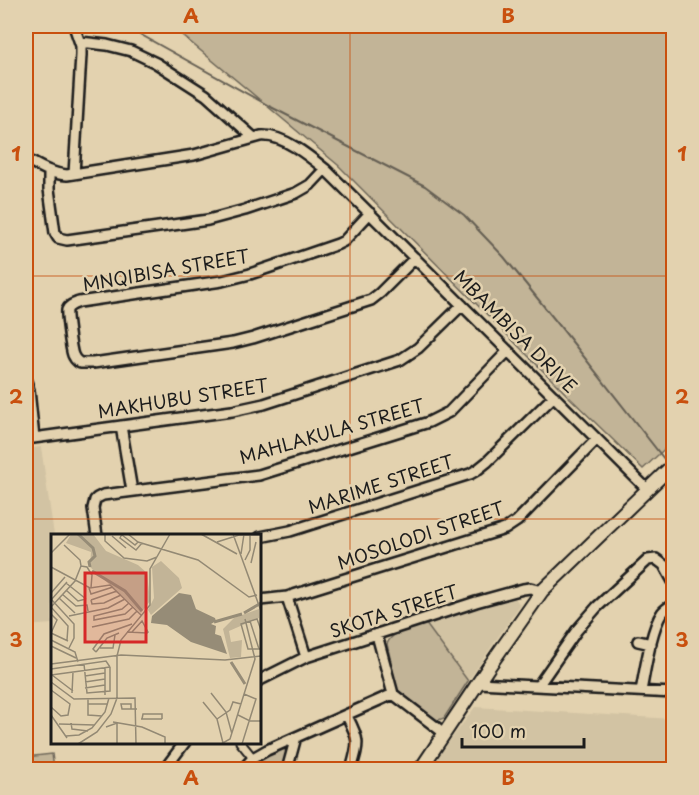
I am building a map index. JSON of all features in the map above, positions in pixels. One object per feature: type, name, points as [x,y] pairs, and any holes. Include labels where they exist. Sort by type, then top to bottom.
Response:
[{"type":"street","points":[[74,26],[80,42],[81,67],[74,174]]},
{"type":"street","points":[[80,42],[131,51],[156,63],[206,94],[254,137]]},
{"type":"street","name":"MBAMBISA DRIVE","points":[[26,159],[48,171],[74,174],[194,155],[254,137],[267,135],[282,140],[325,169],[647,489]]},
{"type":"street","points":[[48,171],[55,233],[58,238],[67,240],[208,220],[245,210],[296,193],[310,184],[325,169]]},
{"type":"street","name":"MNQIBISA STREET","points":[[370,213],[344,241],[330,248],[250,274],[222,281],[79,302],[69,306],[67,317],[73,355],[77,361],[84,364],[219,346],[254,338],[371,300],[415,258]]},
{"type":"street","name":"MAKHUBU STREET","points":[[30,439],[258,406],[406,357],[462,305]]},
{"type":"street","name":"MAHLAKULA STREET","points":[[132,491],[259,474],[429,422],[448,412],[508,351]]},
{"type":"street","points":[[26,381],[29,390],[30,439]]},
{"type":"street","name":"MARIME STREET","points":[[261,537],[290,531],[465,476],[477,470],[554,396]]},
{"type":"street","points":[[97,534],[93,508],[97,498],[132,491],[121,426]]},
{"type":"street","name":"MOSOLODI STREET","points":[[261,600],[287,597],[505,529],[517,521],[597,440]]},
{"type":"street","points":[[420,770],[542,591],[674,464]]},
{"type":"street","points":[[538,686],[577,630],[648,560],[656,559],[664,565],[674,583]]},
{"type":"street","name":"SKOTA STREET","points":[[261,680],[306,657],[476,603],[523,589],[542,591]]},
{"type":"street","points":[[287,597],[306,657]]},
{"type":"street","points":[[641,691],[651,644],[662,614],[674,604]]},
{"type":"street","points":[[377,635],[393,694],[444,733]]},
{"type":"street","points":[[638,641],[651,644]]},
{"type":"street","points":[[478,683],[674,693]]},
{"type":"street","points":[[242,770],[252,758],[267,750],[393,694]]},
{"type":"street","points":[[347,716],[358,740],[351,770]]},
{"type":"street","points":[[286,770],[296,737]]},
{"type":"street","points":[[164,770],[184,744]]},
{"type":"street","points":[[242,744],[252,758]]},
{"type":"shaded area","points":[[171,26],[673,26],[673,441],[643,469],[338,165]]},
{"type":"shaded area","points":[[41,447],[54,534],[51,534],[51,624],[26,626],[26,449]]},
{"type":"shaded area","points":[[515,598],[520,605],[468,681],[426,624]]},
{"type":"shaded area","points":[[426,624],[468,681],[444,718],[436,721],[397,690],[387,644],[398,633]]},
{"type":"shaded area","points":[[475,707],[673,719],[673,769],[429,769]]},
{"type":"shaded area","points":[[280,748],[285,750],[287,755],[283,769],[247,770],[257,758]]},
{"type":"shaded area","points":[[52,754],[54,769],[26,769],[26,757]]},
{"type":"waterway","points":[[129,26],[271,107],[425,186],[464,215],[504,257],[668,464]]}]
